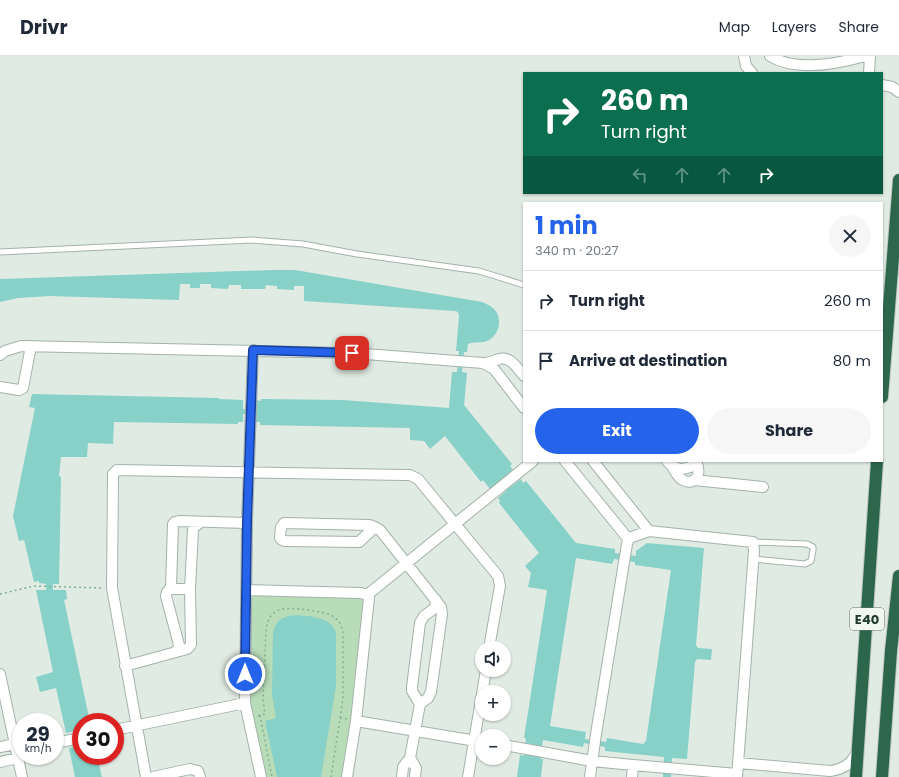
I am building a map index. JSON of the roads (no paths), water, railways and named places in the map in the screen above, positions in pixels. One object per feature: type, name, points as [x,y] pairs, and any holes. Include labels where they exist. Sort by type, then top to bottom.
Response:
[{"type":"highway","points":[[883,384],[899,180]]},
{"type":"highway","name":"E40","points":[[856,777],[877,462]]},
{"type":"highway","name":"E40","points":[[882,777],[895,650],[899,576]]},
{"type":"street","points":[[770,56],[800,69],[836,68],[843,62],[865,56]]},
{"type":"street","points":[[869,72],[870,56]]},
{"type":"street","points":[[745,58],[748,69],[751,72]]},
{"type":"street","points":[[883,85],[892,87],[899,92]]},
{"type":"street","points":[[0,387],[16,390],[23,388],[31,346]]},
{"type":"street","points":[[0,355],[15,347],[31,346],[352,353],[483,363],[503,358],[512,361],[523,375]]},
{"type":"street","points":[[253,350],[248,471],[245,703],[261,777]]},
{"type":"street","points":[[483,363],[494,369],[523,407]]},
{"type":"street","points":[[368,595],[532,462]]},
{"type":"street","points":[[566,462],[629,538]]},
{"type":"street","points":[[594,462],[649,531]]},
{"type":"street","points":[[669,464],[680,469],[688,468],[697,462],[699,475],[694,480]]},
{"type":"street","points":[[669,464],[681,479],[688,481],[694,480],[763,488]]},
{"type":"street","points":[[146,777],[112,588],[113,476],[115,472],[121,469],[410,475],[418,479],[500,580],[490,641]]},
{"type":"street","points":[[175,652],[178,650],[179,645],[166,596],[170,589],[173,524],[179,521],[247,523]]},
{"type":"street","points":[[125,666],[187,649],[191,645],[190,589],[193,530],[194,527],[201,522]]},
{"type":"street","points":[[375,527],[360,542],[285,541],[280,538],[281,527],[284,523],[369,525],[375,527],[380,530],[441,607],[442,614],[431,692],[428,698],[420,704],[410,758],[403,767],[402,777]]},
{"type":"street","points":[[629,538],[649,531],[753,542],[737,771]]},
{"type":"street","points":[[595,777],[590,777],[596,734],[629,538]]},
{"type":"street","points":[[170,589],[190,589]]},
{"type":"street","points":[[246,590],[361,593],[368,595]]},
{"type":"street","points":[[347,777],[356,721],[370,601],[368,595]]},
{"type":"street","points":[[420,704],[412,691],[412,687],[420,623],[424,616],[435,608],[436,600]]},
{"type":"street","points":[[0,674],[12,728]]},
{"type":"street","points":[[479,729],[485,677]]},
{"type":"street","points":[[124,728],[245,703]]},
{"type":"street","points":[[356,721],[414,732],[475,741]]},
{"type":"street","points":[[511,746],[545,752],[593,756],[647,767],[684,770],[737,771],[830,771],[844,768],[850,763],[858,750]]},
{"type":"street","points":[[0,747],[12,750]]},
{"type":"street","points":[[468,777],[475,752]]},
{"type":"street","points":[[0,762],[12,754]]},
{"type":"street","points":[[410,758],[416,768],[415,777]]},
{"type":"street","points":[[20,765],[22,777]]},
{"type":"street","points":[[632,777],[633,765]]},
{"type":"street","points":[[153,777],[190,769],[198,771],[200,777]]},
{"type":"lane","points":[[0,252],[252,240],[303,244],[357,254],[479,271],[523,285]]},
{"type":"lane","points":[[753,542],[807,544],[813,547],[813,550],[811,561],[805,564],[753,559]]},
{"type":"water","points":[[295,270],[482,302],[491,306],[496,312],[499,320],[496,334],[489,340],[468,344],[467,352],[464,352],[462,372],[467,373],[464,405],[512,464],[510,466],[513,470],[504,477],[511,487],[521,479],[523,483],[526,481],[576,543],[615,549],[615,553],[636,556],[636,551],[647,543],[704,548],[696,645],[698,648],[712,649],[711,660],[697,659],[695,662],[687,759],[672,758],[671,777],[663,777],[664,757],[605,751],[605,747],[584,743],[583,747],[543,740],[540,758],[543,759],[541,777],[517,777],[520,755],[524,756],[526,738],[524,738],[547,590],[528,587],[531,573],[525,566],[539,553],[499,503],[500,501],[498,498],[506,491],[499,482],[490,489],[483,480],[481,482],[445,436],[430,449],[424,441],[410,440],[410,428],[260,425],[260,422],[256,422],[256,414],[243,414],[243,422],[238,422],[238,424],[114,422],[113,444],[88,443],[87,457],[61,457],[59,476],[61,477],[59,584],[53,584],[53,590],[66,590],[67,599],[64,600],[88,713],[72,713],[72,732],[66,733],[64,713],[62,713],[56,688],[40,692],[36,677],[53,672],[36,590],[46,590],[46,584],[39,583],[39,581],[34,582],[24,540],[19,541],[13,516],[35,408],[29,407],[32,394],[219,398],[243,400],[243,409],[256,409],[256,400],[261,401],[261,399],[343,400],[449,408],[452,372],[457,372],[459,351],[456,351],[459,316],[458,312],[455,311],[304,301],[304,286],[294,286],[294,290],[277,289],[277,286],[266,285],[265,289],[241,289],[241,285],[229,285],[228,289],[211,288],[211,284],[200,284],[200,288],[190,288],[190,284],[180,284],[179,300],[50,296],[18,298],[0,302],[0,279]],"holes":[[[576,558],[612,564],[614,559],[635,562],[635,565],[671,570],[646,741],[643,744],[607,738],[606,742],[585,739],[586,732],[550,726]]]},
{"type":"water","points":[[296,615],[325,620],[336,632],[336,686],[321,777],[277,777],[265,721],[276,718],[272,695],[273,632],[276,624],[281,619],[287,616]]},
{"type":"water","points":[[72,747],[72,762],[69,748]]},
{"type":"water","points":[[73,765],[99,765],[102,777],[75,777]]}]
